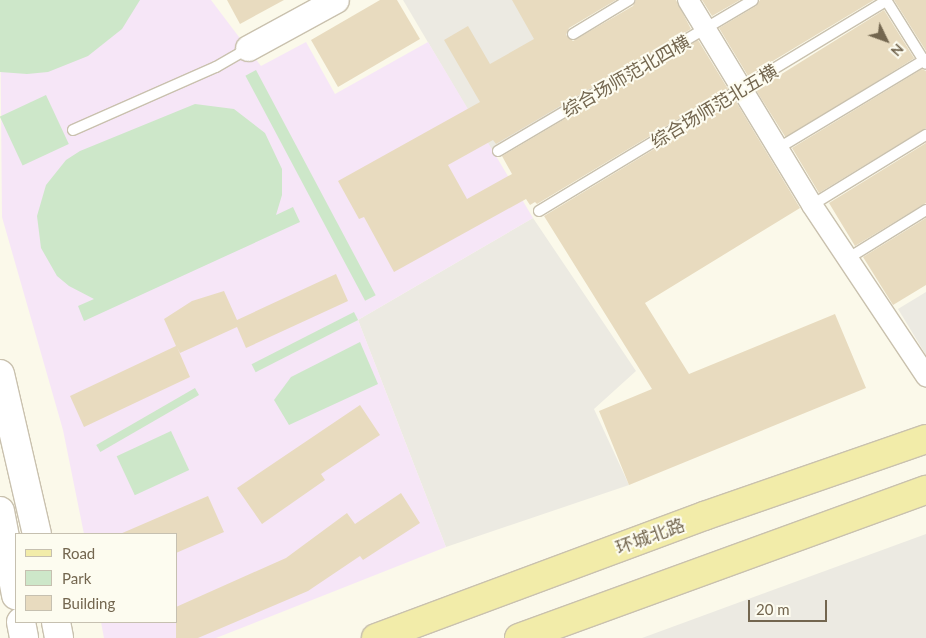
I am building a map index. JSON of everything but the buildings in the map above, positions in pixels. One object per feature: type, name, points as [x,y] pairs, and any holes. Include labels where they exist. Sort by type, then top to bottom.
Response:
[{"type":"main road","points":[[0,374],[37,533]]},
{"type":"main road","name":"环城北路","points":[[376,638],[704,516],[926,439]]},
{"type":"main road","points":[[519,638],[926,490]]},
{"type":"main road","points":[[0,511],[15,590]]},
{"type":"main road","points":[[21,623],[24,638]]},
{"type":"main road","points":[[56,623],[60,638]]},
{"type":"street","points":[[248,48],[336,0]]},
{"type":"street","points":[[688,0],[812,205],[926,376]]},
{"type":"lane","points":[[573,34],[628,0]]},
{"type":"lane","name":"综合场师范北四横","points":[[498,151],[753,0]]},
{"type":"lane","points":[[777,149],[925,61],[887,0]]},
{"type":"lane","name":"综合场师范北五横","points":[[539,211],[887,0]]},
{"type":"lane","points":[[73,130],[216,67],[248,48]]},
{"type":"lane","points":[[812,205],[926,135]]},
{"type":"lane","points":[[847,258],[926,210]]},
{"type":"shaded area","points":[[0,0],[211,0],[261,66],[306,42],[335,94],[428,42],[533,218],[358,320],[446,547],[216,638],[104,638],[101,623],[178,623],[178,533],[84,533],[63,430],[2,217]]},
{"type":"shaded area","points":[[403,0],[549,0],[598,87],[491,149]]},
{"type":"shaded area","points":[[533,218],[636,371],[594,409],[629,485],[446,547],[358,320]]},
{"type":"shaded area","points":[[926,292],[926,355],[898,309]]},
{"type":"shaded area","points":[[926,534],[926,638],[642,638]]},
{"type":"green space","points":[[0,0],[140,0],[122,29],[88,56],[48,72],[27,74],[0,72]]},
{"type":"green space","points":[[256,70],[376,295],[365,301],[245,76]]},
{"type":"green space","points":[[46,95],[69,144],[23,165],[0,116]]},
{"type":"green space","points":[[195,104],[234,109],[265,133],[282,169],[282,195],[276,215],[293,207],[300,222],[84,321],[78,306],[94,299],[69,286],[57,276],[41,248],[37,216],[46,185],[66,160],[80,151]]},
{"type":"green space","points":[[354,312],[358,320],[256,372],[252,364]]},
{"type":"green space","points":[[360,342],[378,384],[289,425],[274,400],[291,377]]},
{"type":"green space","points":[[195,388],[199,395],[100,452],[96,445]]},
{"type":"green space","points":[[171,431],[189,470],[135,495],[117,456]]}]
